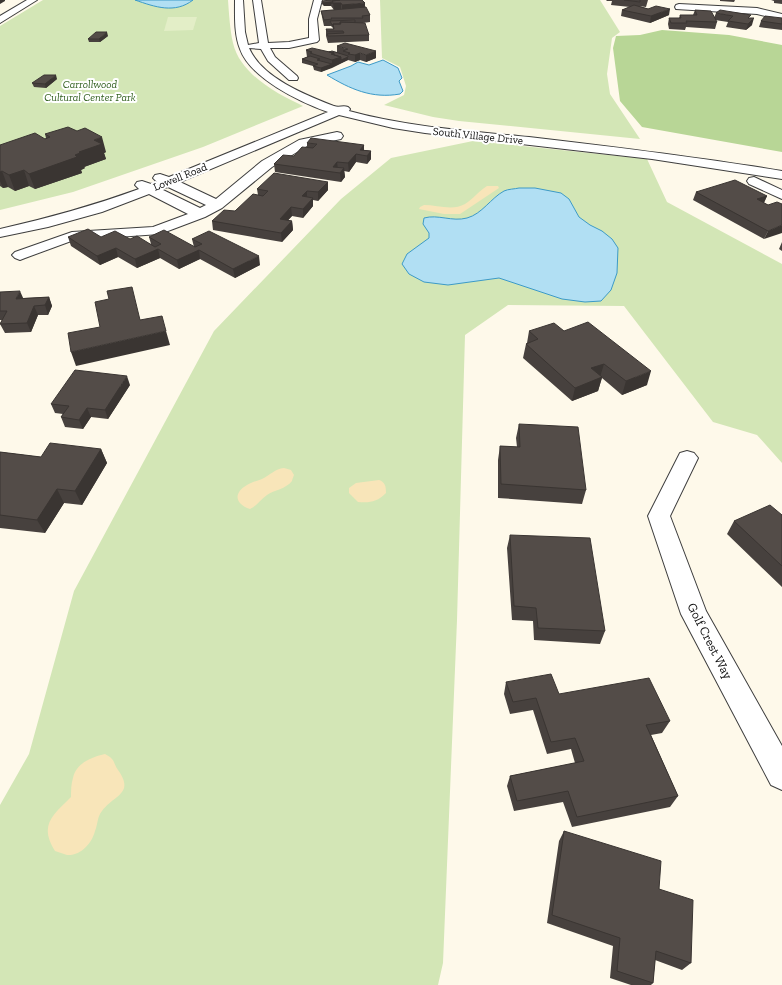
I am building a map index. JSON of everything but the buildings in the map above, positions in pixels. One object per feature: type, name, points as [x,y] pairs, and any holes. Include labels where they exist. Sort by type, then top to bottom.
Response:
[{"type":"street","points":[[0,20],[33,0]]},
{"type":"street","points":[[239,0],[243,47],[251,61],[267,76],[286,90],[321,106]]},
{"type":"street","points":[[257,0],[264,46],[271,59],[301,83]]},
{"type":"street","points":[[243,47],[288,45],[314,40],[313,19],[318,0]]},
{"type":"street","points":[[679,7],[758,11],[782,16]]},
{"type":"street","name":"Lowell Road","points":[[242,138],[321,106],[354,104]]},
{"type":"street","name":"Lowell Road","points":[[0,233],[43,224],[97,209],[169,182],[337,105]]},
{"type":"street","name":"South Village Drive","points":[[337,105],[428,130],[652,155],[782,175]]},
{"type":"street","name":"South Village Drive","points":[[368,108],[438,122],[662,145],[711,152]]},
{"type":"street","points":[[20,255],[72,236],[155,231],[200,214],[217,205],[267,164],[304,143],[337,136]]},
{"type":"street","name":"Lowell Road","points":[[150,189],[131,183],[171,167]]},
{"type":"street","points":[[153,174],[217,205]]},
{"type":"street","points":[[754,181],[782,196]]},
{"type":"street","points":[[150,189],[200,214]]},
{"type":"street","name":"Golf Crest Way","points":[[687,458],[659,516],[694,614],[782,775]]},
{"type":"green space","name":"Carrollwood Cultural Center Park","points":[[43,0],[228,0],[233,43],[243,64],[261,82],[271,89],[303,106],[203,147],[73,192],[0,210],[0,26]]},
{"type":"green space","points":[[380,0],[600,0],[620,32],[612,38],[607,74],[610,94],[640,139],[459,121],[433,117],[384,105],[404,95],[406,86],[400,67],[382,58]]},
{"type":"green space","points":[[168,17],[197,17],[193,30],[164,31]]},
{"type":"green space","points":[[662,30],[729,35],[782,45],[782,152],[642,127],[620,101],[613,48],[616,36],[640,35]]},
{"type":"green space","points":[[473,141],[647,159],[667,202],[782,264],[782,463],[757,435],[713,422],[624,306],[508,305],[465,335],[457,620],[443,963],[438,985],[0,985],[0,805],[29,754],[74,591],[214,331],[341,199],[391,158]]},
{"type":"sand","points":[[487,186],[498,186],[499,188],[460,214],[444,214],[419,209],[424,205],[450,207],[460,206],[468,202]]},
{"type":"sand","points":[[284,468],[291,470],[294,475],[289,484],[267,495],[250,509],[241,504],[238,495],[242,488]]},
{"type":"sand","points":[[379,480],[385,485],[386,493],[376,500],[370,502],[358,502],[349,493],[349,488],[356,483]]},
{"type":"sand","points":[[105,754],[112,759],[123,778],[124,789],[121,794],[100,813],[94,836],[85,848],[72,855],[55,851],[50,842],[48,827],[53,816],[71,797],[72,783],[77,768],[95,757]]},
{"type":"water","points":[[135,0],[193,0],[179,7],[165,8]]},
{"type":"water","points":[[383,60],[398,68],[402,78],[399,81],[403,91],[400,94],[380,95],[362,92],[344,85],[327,75],[358,62],[369,65]]},
{"type":"water","points":[[519,188],[535,188],[561,193],[569,199],[579,217],[612,239],[618,248],[617,273],[611,290],[601,301],[585,302],[562,299],[499,278],[448,285],[424,282],[409,274],[402,264],[407,254],[429,238],[429,233],[423,224],[424,218],[467,218],[482,210],[504,191]]}]
